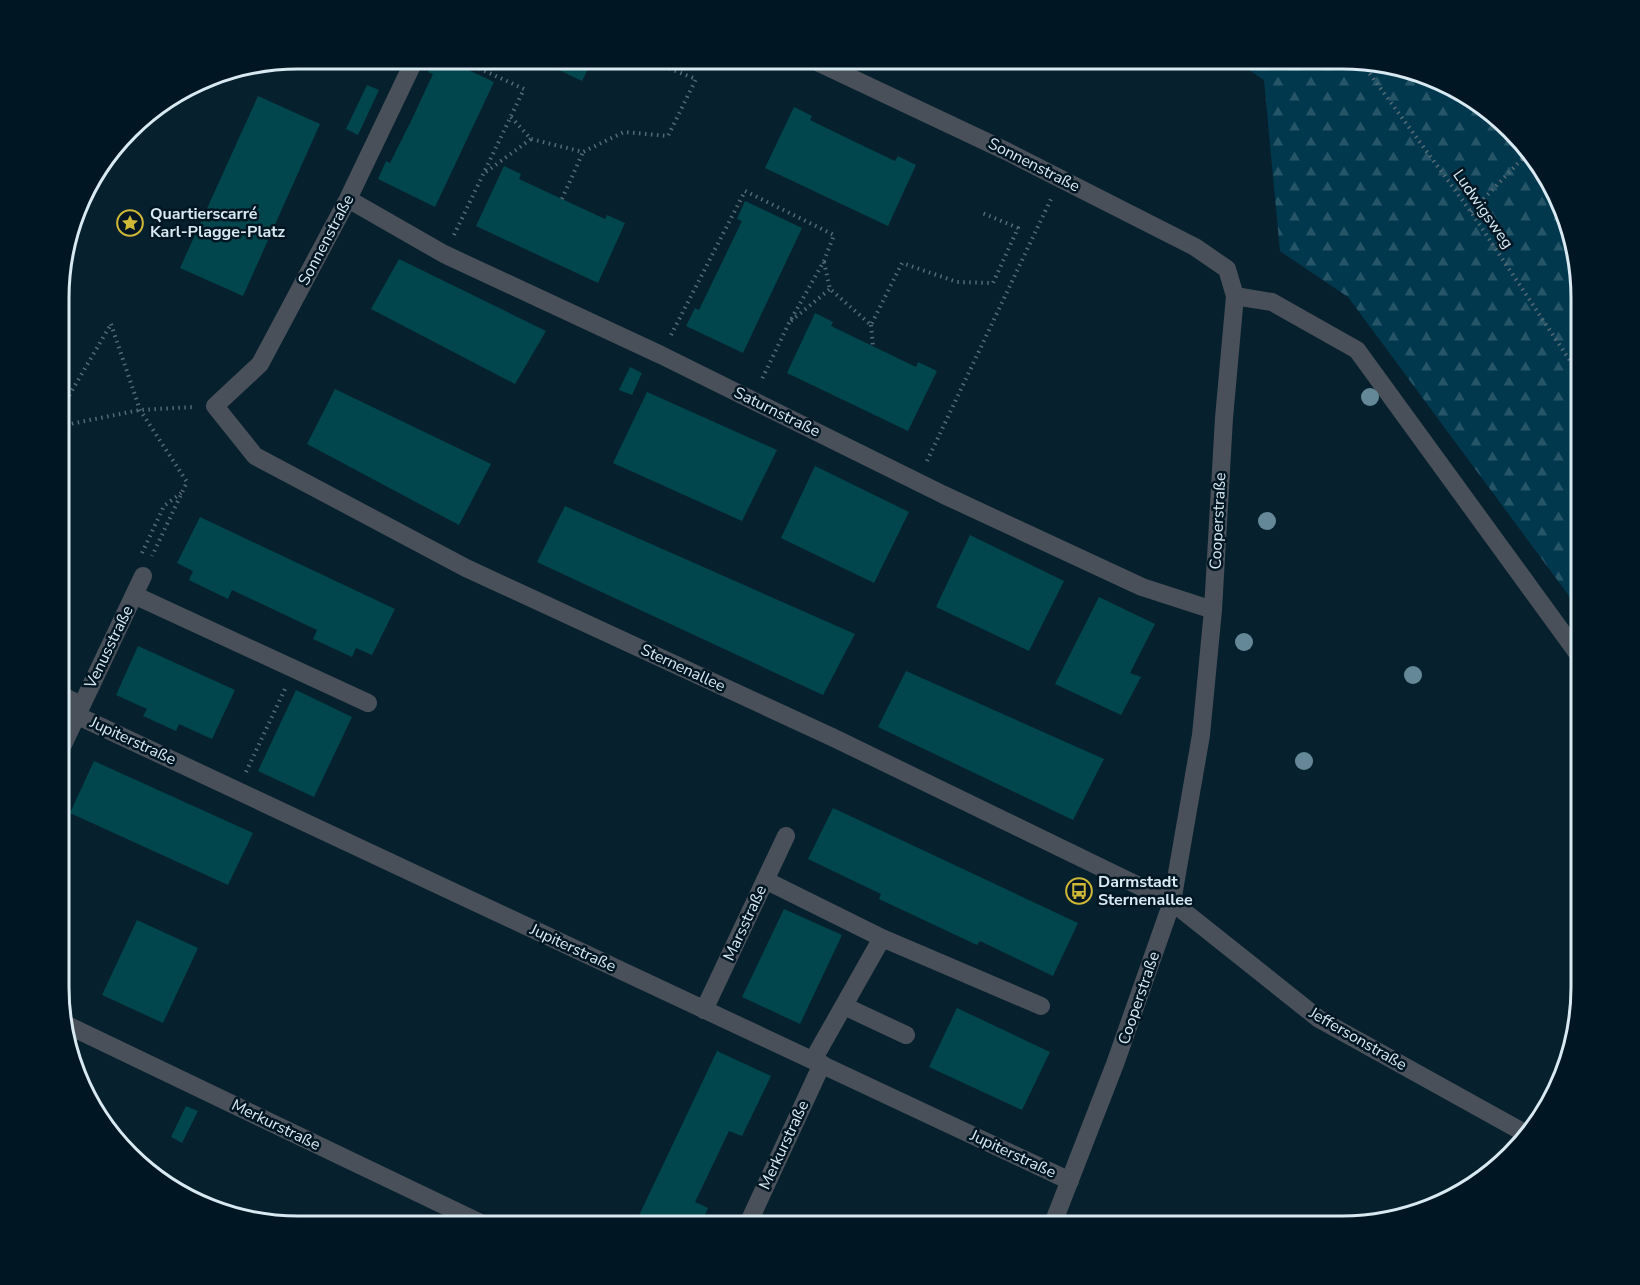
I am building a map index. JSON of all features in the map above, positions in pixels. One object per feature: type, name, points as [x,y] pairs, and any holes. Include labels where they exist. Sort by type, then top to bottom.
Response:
[{"type":"street","name":"Sonnenstraße","points":[[215,406],[260,364],[348,199],[410,69]]},
{"type":"street","name":"Sonnenstraße","points":[[832,69],[1061,178],[1195,247],[1227,269],[1235,296]]},
{"type":"street","name":"Saturnstraße","points":[[348,199],[444,254],[661,354],[1142,587],[1213,610]]},
{"type":"street","name":"Cooperstraße","points":[[1056,1216],[1115,1064],[1172,902],[1201,735],[1213,610],[1224,418],[1235,296]]},
{"type":"street","points":[[1235,296],[1272,302],[1357,350],[1571,640]]},
{"type":"street","name":"Sternenallee","points":[[215,406],[255,456],[466,568],[834,738],[1172,902]]},
{"type":"street","name":"Venusstraße","points":[[69,730],[143,576]]},
{"type":"street","points":[[134,595],[368,703]]},
{"type":"street","name":"Jupiterstraße","points":[[69,702],[78,710],[238,789],[1070,1181]]},
{"type":"street","name":"Marsstraße","points":[[704,1010],[786,836]]},
{"type":"street","points":[[765,880],[882,938],[1041,1006]]},
{"type":"street","name":"Jeffersonstraße","points":[[1172,902],[1319,1019],[1520,1131]]},
{"type":"street","name":"Merkurstraße","points":[[751,1216],[844,1006],[882,938]]},
{"type":"street","points":[[844,1006],[906,1035]]},
{"type":"street","name":"Merkurstraße","points":[[73,1028],[466,1216]]},
{"type":"path","points":[[444,254],[524,89],[481,69]]},
{"type":"path","points":[[562,199],[583,152],[624,132],[668,136],[696,80],[670,69]]},
{"type":"path","name":"Ludwigsweg","points":[[1367,70],[1471,212],[1571,362]]},
{"type":"path","points":[[511,117],[531,139],[583,152]]},
{"type":"path","points":[[483,174],[531,139]]},
{"type":"path","points":[[1471,212],[1523,158]]},
{"type":"path","points":[[918,480],[1061,178]]},
{"type":"path","points":[[661,354],[746,191],[834,235],[824,261],[789,323],[759,385]]},
{"type":"path","points":[[873,347],[871,324],[902,263],[957,282],[993,283],[1018,228],[980,212]]},
{"type":"path","points":[[824,261],[830,289],[871,324]]},
{"type":"path","points":[[789,323],[830,289]]},
{"type":"path","points":[[69,396],[111,324],[140,410],[187,482],[143,576]]},
{"type":"path","points":[[69,424],[140,410],[215,406]]},
{"type":"path","points":[[143,576],[138,562],[156,524],[165,506],[183,492]]},
{"type":"path","points":[[238,789],[296,668]]},
{"type":"green space","points":[[1248,69],[1357,69],[1386,73],[1429,86],[1469,108],[1493,126],[1524,159],[1540,184],[1559,225],[1567,254],[1571,283],[1571,598],[1348,297],[1280,251],[1264,80]]},
{"type":"building","points":[[430,69],[466,69],[494,82],[435,207],[378,179],[386,161],[390,163],[412,119],[433,74],[428,72]]},
{"type":"building","points":[[557,69],[588,69],[582,81]]},
{"type":"building","points":[[367,85],[379,90],[358,135],[346,129]]},
{"type":"building","points":[[258,96],[320,124],[243,296],[180,268]]},
{"type":"building","points":[[794,107],[812,116],[810,120],[895,161],[898,156],[916,165],[888,226],[765,168]]},
{"type":"building","points":[[504,166],[521,174],[519,179],[605,219],[607,215],[625,223],[598,283],[476,226]]},
{"type":"building","points":[[745,201],[802,228],[743,353],[686,326],[695,308],[699,310],[742,221],[737,219]]},
{"type":"building","points":[[399,259],[546,331],[515,384],[371,309]]},
{"type":"building","points":[[815,313],[833,322],[831,326],[916,367],[918,362],[937,371],[908,431],[787,373]]},
{"type":"building","points":[[630,367],[642,373],[632,395],[619,390]]},
{"type":"building","points":[[335,389],[491,464],[459,525],[307,444]]},
{"type":"building","points":[[647,392],[777,450],[742,521],[613,463]]},
{"type":"building","points":[[815,466],[909,512],[874,583],[781,538]]},
{"type":"building","points":[[565,506],[855,634],[823,695],[537,562]]},
{"type":"building","points":[[200,517],[395,609],[372,655],[356,648],[352,657],[313,639],[317,630],[232,590],[228,599],[189,580],[193,571],[177,563]]},
{"type":"building","points":[[970,535],[1064,581],[1029,651],[936,607]]},
{"type":"building","points":[[1099,597],[1155,624],[1130,673],[1141,677],[1121,715],[1055,684]]},
{"type":"building","points":[[138,646],[235,690],[212,739],[179,724],[176,731],[143,716],[147,709],[116,695]]},
{"type":"building","points":[[906,671],[1104,759],[1073,820],[878,727]]},
{"type":"building","points":[[296,690],[352,717],[314,797],[258,771]]},
{"type":"building","points":[[94,761],[253,833],[228,885],[70,813]]},
{"type":"building","points":[[833,808],[1078,923],[1053,976],[980,941],[977,945],[879,899],[881,894],[808,859]]},
{"type":"building","points":[[784,909],[842,935],[800,1024],[742,997]]},
{"type":"building","points":[[137,920],[198,948],[163,1023],[102,995]]},
{"type":"building","points":[[957,1008],[1050,1052],[1022,1110],[929,1067]]},
{"type":"building","points":[[717,1051],[771,1076],[742,1136],[729,1131],[695,1202],[708,1208],[704,1216],[639,1216]]},
{"type":"building","points":[[186,1106],[198,1111],[182,1143],[171,1137]]},
{"type":"place","name":"Quartierscarré Karl-Plagge-Platz","points":[[130,223]]},
{"type":"place","name":"Darmstadt Sternenallee","points":[[1079,891]]}]
